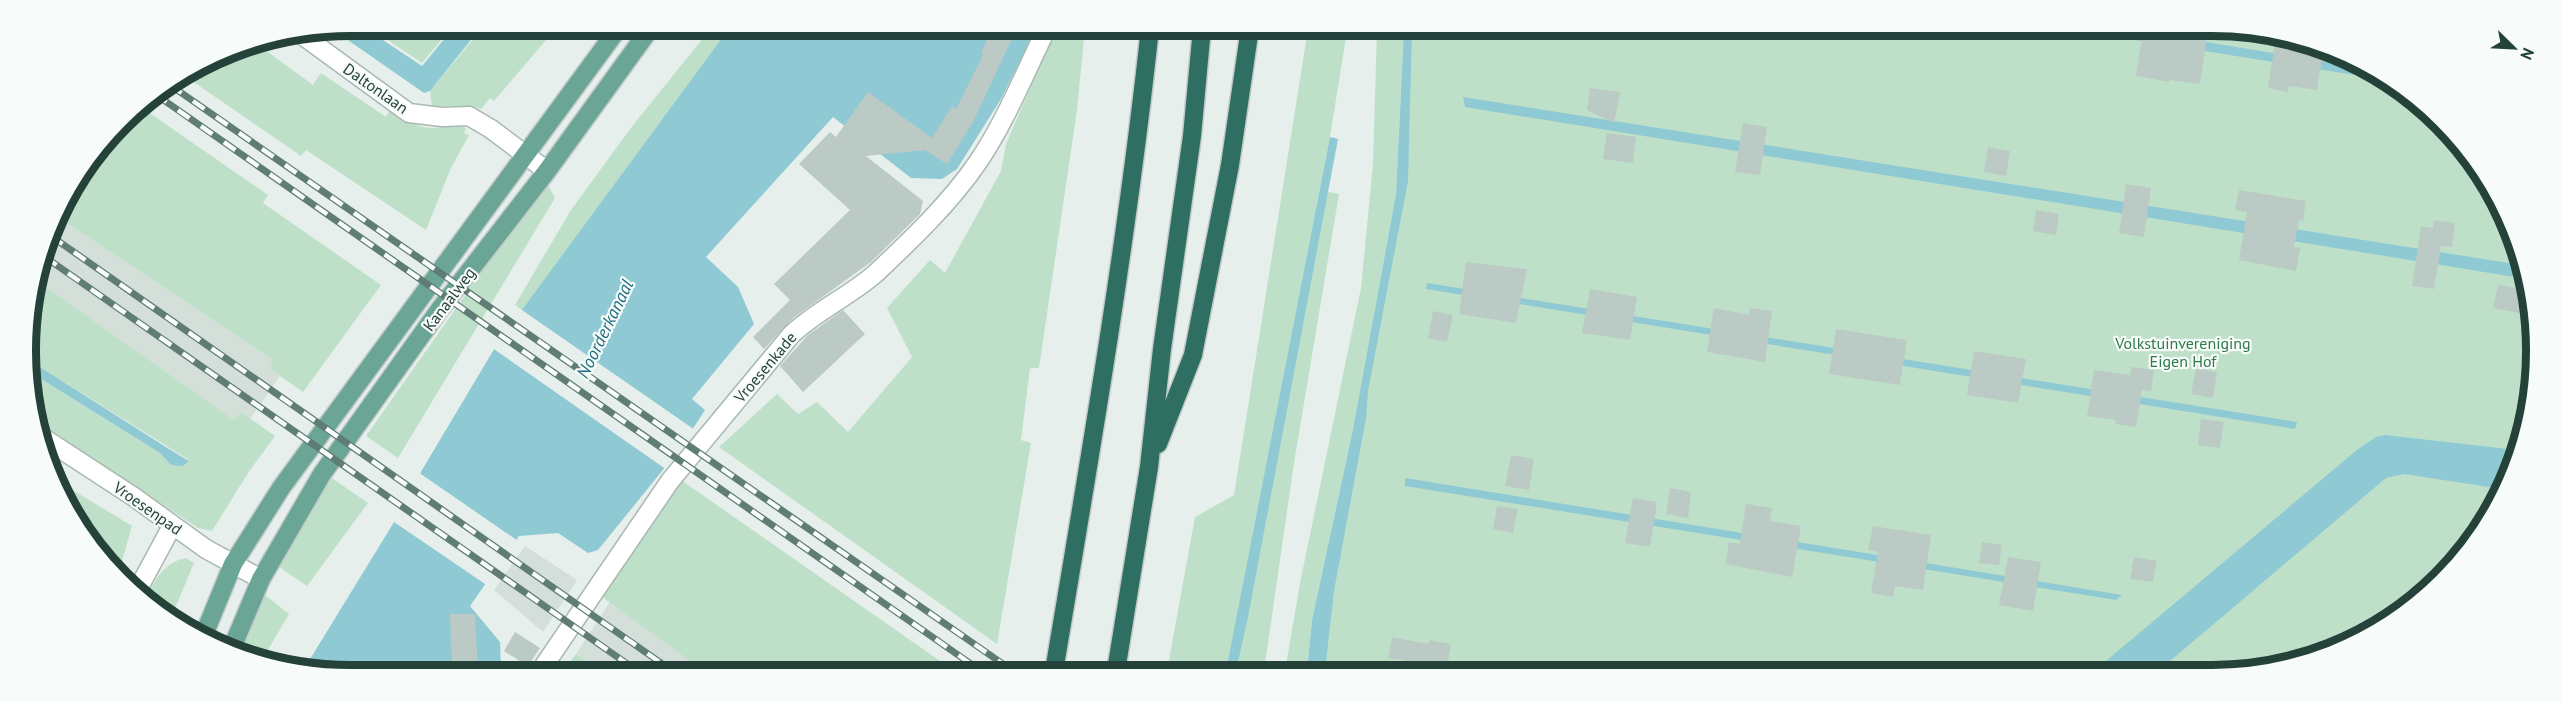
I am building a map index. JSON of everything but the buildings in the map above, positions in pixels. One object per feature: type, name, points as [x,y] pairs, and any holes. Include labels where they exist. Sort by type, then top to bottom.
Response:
[{"type":"highway","points":[[1055,665],[1117,285],[1140,126],[1149,36]]},
{"type":"highway","points":[[1117,665],[1149,467],[1162,349],[1192,136],[1201,36]]},
{"type":"highway","points":[[1149,467],[1193,355],[1230,165],[1249,36]]},
{"type":"main road","name":"Kanaalweg","points":[[205,630],[233,564],[281,488],[613,36]]},
{"type":"main road","name":"Kanaalweg","points":[[234,643],[261,579],[322,474],[440,309],[547,171],[645,36]]},
{"type":"street","name":"Vroesenkade","points":[[544,665],[670,481],[791,335],[804,322],[873,275],[942,208],[977,163],[992,139],[1043,36]]},
{"type":"street","name":"Daltonlaan","points":[[308,39],[409,113],[442,117],[469,116],[525,153],[547,171]]},
{"type":"street","name":"Vroesenpad","points":[[50,442],[134,497],[206,549],[261,579]]},
{"type":"street","points":[[139,583],[172,526]]},
{"type":"shaded area","points":[[64,221],[274,361],[270,369],[280,376],[250,419],[241,412],[234,420],[43,285]]},
{"type":"shaded area","points":[[525,546],[577,580],[543,632],[494,590]]},
{"type":"shaded area","points":[[610,602],[695,665],[592,665],[576,654]]},
{"type":"green space","points":[[382,36],[445,36],[422,63]]},
{"type":"green space","points":[[476,36],[549,36],[494,101],[490,98],[481,109],[469,106],[432,106],[430,91]]},
{"type":"green space","points":[[705,36],[723,36],[522,310],[515,305],[571,210],[630,129]]},
{"type":"green space","points":[[1053,36],[1084,36],[1077,110],[1039,368],[1030,368],[1021,440],[1031,443],[997,644],[719,447],[777,394],[798,414],[817,402],[848,432],[912,357],[887,308],[930,260],[945,273],[1001,171],[1006,144]]},
{"type":"green space","points":[[1307,36],[1346,36],[1330,137],[1228,665],[1168,665],[1195,517],[1234,495]]},
{"type":"green space","points":[[1377,36],[1404,36],[1396,194],[1353,429],[1312,620],[1308,665],[1286,665],[1300,583],[1361,288],[1373,164]]},
{"type":"green space","name":"Volkstuinvereniging Eigen Hof","points":[[1406,36],[2212,36],[2273,42],[2332,60],[2351,68],[2386,89],[2434,128],[2473,176],[2494,211],[2502,230],[2520,289],[2526,350],[2520,412],[2509,452],[2494,490],[2461,542],[2434,573],[2403,600],[2351,633],[2313,648],[2273,659],[2212,665],[1317,665],[1326,592],[1400,189]]},
{"type":"green space","points":[[263,49],[313,85],[321,73],[386,117],[390,110],[421,126],[433,128],[458,126],[466,128],[464,133],[469,135],[451,168],[426,230],[306,150],[301,156],[190,80],[211,68]]},
{"type":"green space","points":[[147,111],[268,195],[263,203],[381,285],[303,392],[270,369],[273,360],[64,221],[78,193],[101,159],[128,128]]},
{"type":"green space","points":[[548,185],[555,198],[398,458],[366,436],[490,260]]},
{"type":"green space","points":[[1328,192],[1339,194],[1294,463],[1265,665],[1237,665]]},
{"type":"green space","points":[[43,285],[234,420],[241,412],[275,436],[248,473],[212,531],[198,528],[46,427],[38,377],[160,453],[171,465],[189,460],[37,365],[37,330]]},
{"type":"green space","points":[[332,478],[368,503],[307,586],[279,567],[290,544]]},
{"type":"green space","points":[[681,480],[946,665],[695,665],[601,596]]},
{"type":"green space","points":[[66,486],[132,526],[121,565],[89,525]]},
{"type":"green space","points":[[186,558],[194,563],[174,611],[149,592],[167,567]]},
{"type":"green space","points":[[265,595],[289,614],[266,653],[243,646]]},
{"type":"green space","points":[[576,654],[592,665],[568,665]]},
{"type":"water","points":[[343,36],[377,36],[422,66],[447,36],[474,36],[430,91],[424,93]]},
{"type":"water","name":"Noorderkanaal","points":[[723,36],[1031,36],[1001,99],[957,169],[942,179],[911,178],[833,117],[706,257],[738,287],[754,324],[692,399],[705,410],[679,450],[598,550],[588,553],[558,533],[519,536],[470,606],[500,642],[501,665],[350,665],[308,662],[410,496],[422,470],[499,341]]},
{"type":"water","points":[[1404,36],[1412,36],[1408,181],[1368,391],[1366,418],[1334,591],[1326,665],[1308,665],[1312,620],[1353,429],[1396,194]]},
{"type":"water","points":[[2110,36],[2170,36],[2342,64],[2367,77]]},
{"type":"water","points":[[1463,97],[2513,264],[2517,277],[1465,107]]},
{"type":"water","points":[[1330,137],[1338,139],[1248,617],[1237,665],[1227,665]]},
{"type":"water","points":[[1427,283],[2297,422],[2295,429],[1426,289]]},
{"type":"water","points":[[37,365],[189,461],[183,466],[171,465],[160,453],[38,377]]},
{"type":"water","points":[[2385,435],[2510,449],[2495,488],[2404,474],[2386,478],[2165,665],[2101,665],[2358,449],[2376,437]]},
{"type":"water","points":[[1405,478],[2122,595],[2116,600],[1405,486]]},
{"type":"pier","points":[[519,308],[695,430],[667,470],[491,347]]},
{"type":"pier","points":[[418,472],[518,541],[488,586],[391,520]]},
{"type":"railway","points":[[176,89],[1004,665]]},
{"type":"railway","points":[[162,99],[972,665]]},
{"type":"railway","points":[[56,240],[664,665]]},
{"type":"railway","points":[[50,260],[629,665]]}]
